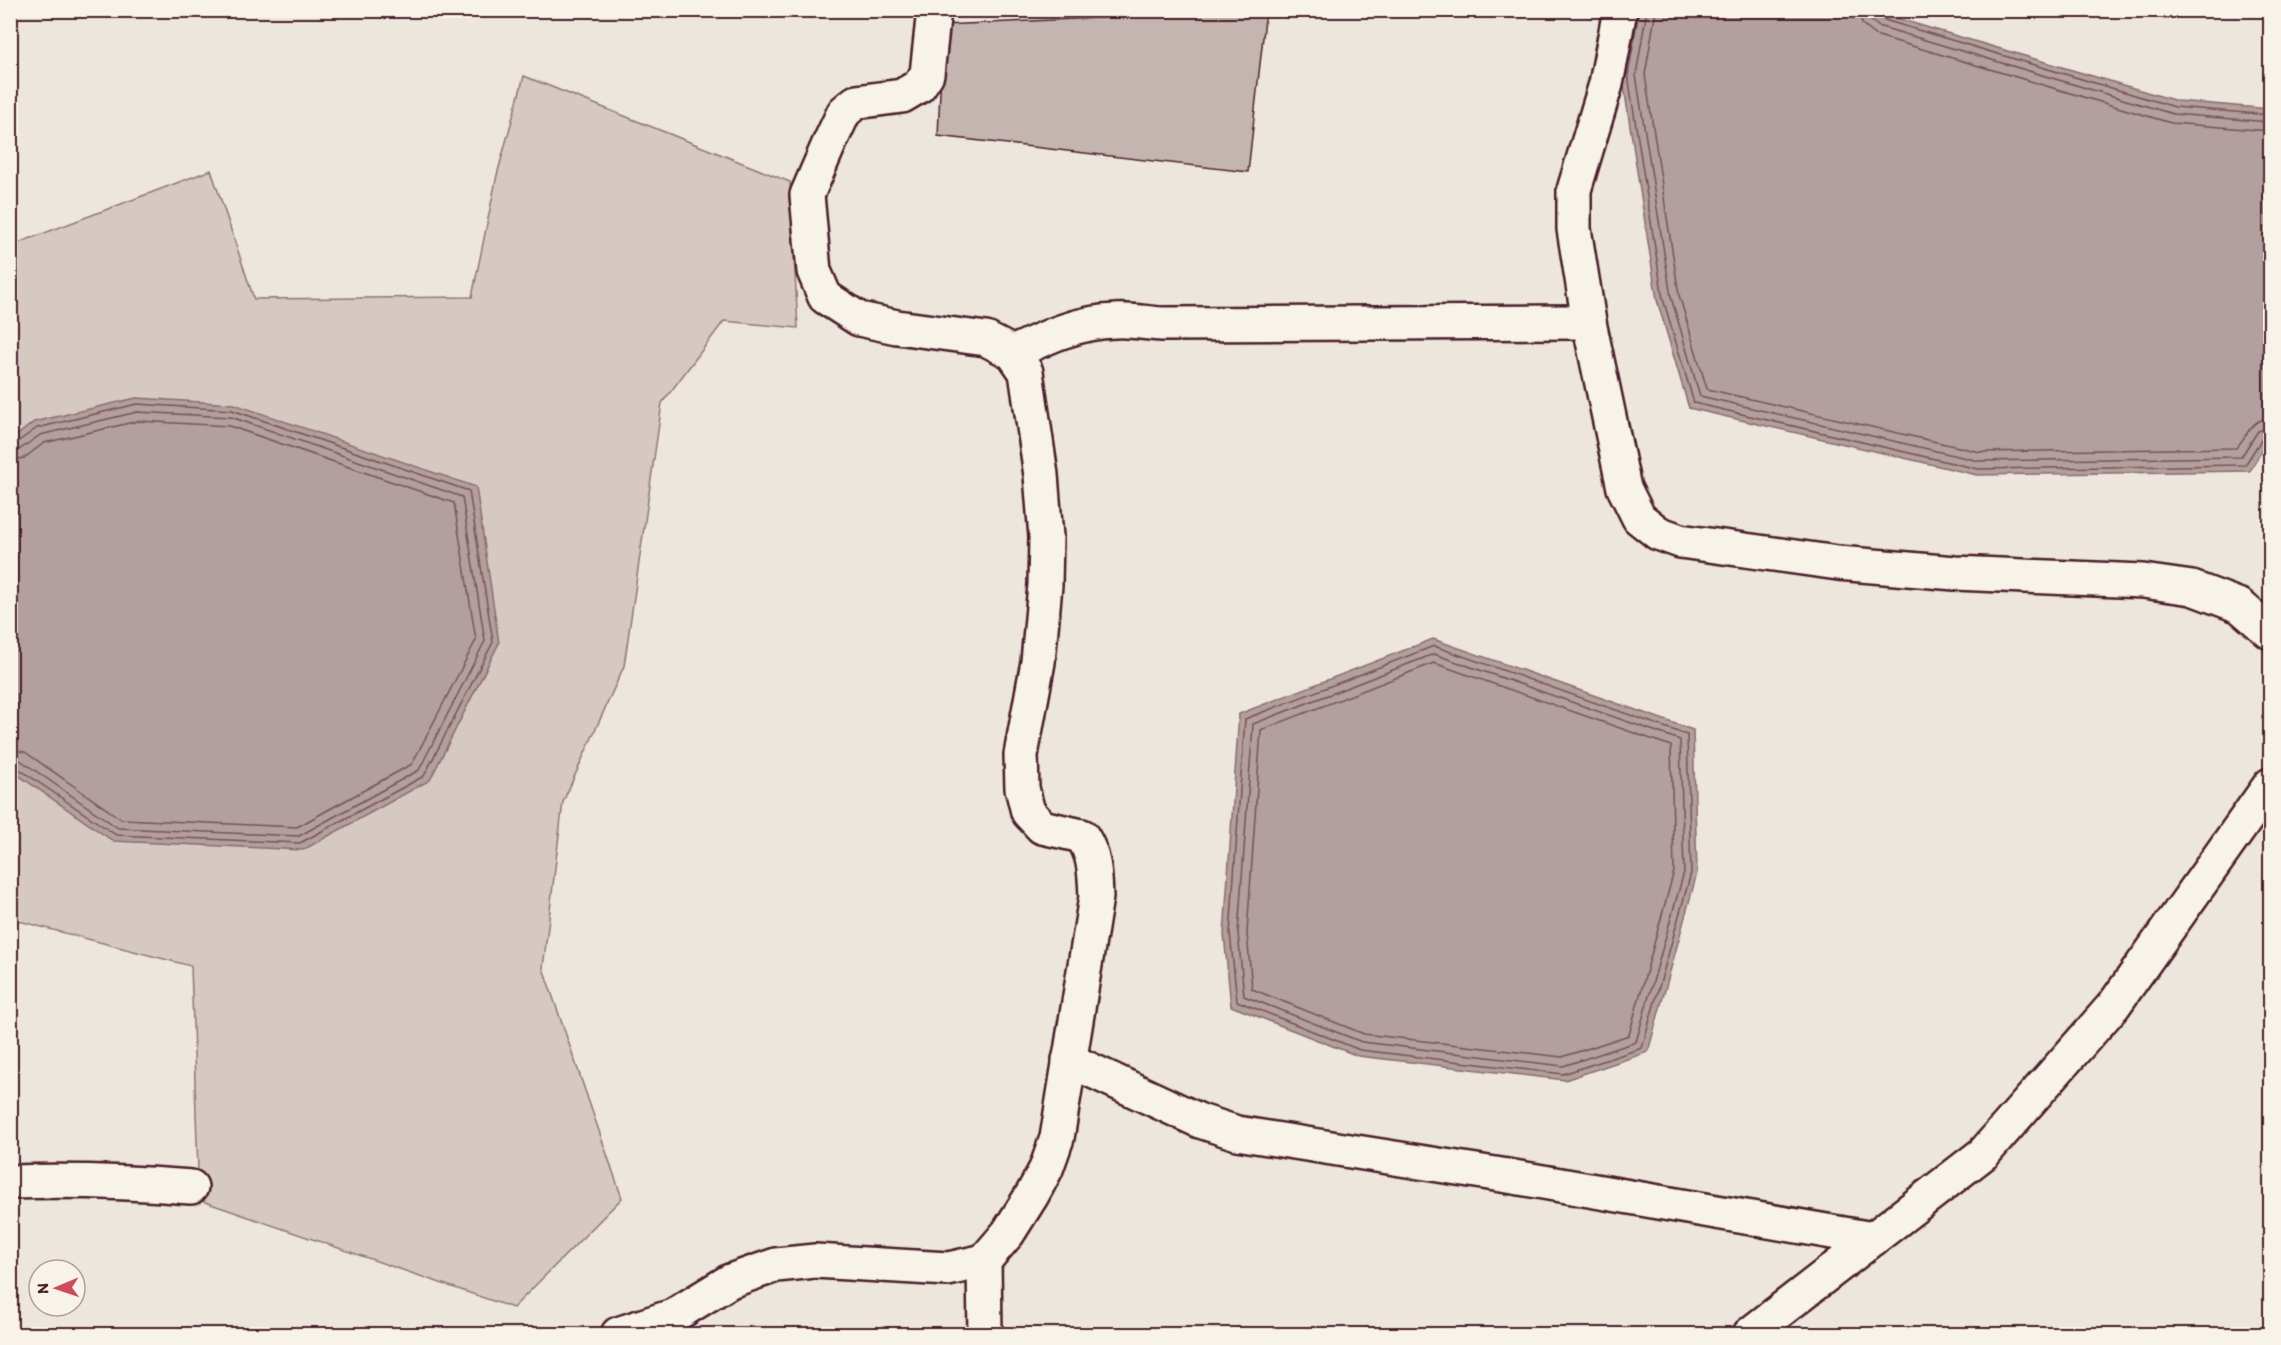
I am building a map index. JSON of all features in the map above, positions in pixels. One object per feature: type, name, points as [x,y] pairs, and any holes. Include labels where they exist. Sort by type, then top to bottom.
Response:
[{"type":"street","points":[[618,1335],[673,1316],[730,1281],[776,1265],[815,1261],[948,1269],[984,1261],[1008,1233],[1046,1169],[1057,1138],[1095,897],[1095,865],[1091,850],[1082,836],[1042,826],[1028,812],[1022,788],[1021,755],[1038,662],[1045,585],[1046,537],[1041,475],[1026,372],[1013,353],[986,339],[897,327],[859,319],[825,297],[814,270],[807,195],[829,144],[844,112],[856,102],[902,96],[919,86],[927,74],[934,10]]},
{"type":"street","points":[[1620,10],[1606,84],[1574,190],[1574,229],[1589,322],[1624,489],[1639,518],[1658,533],[1680,541],[1838,563],[1955,573],[2143,580],[2192,588],[2240,606],[2271,632]]},
{"type":"street","points":[[1013,353],[1051,334],[1086,324],[1116,321],[1162,324],[1589,322]]},
{"type":"street","points":[[1750,1335],[1984,1153],[2114,1005],[2271,785]]},
{"type":"street","points":[[1070,1060],[1200,1121],[1237,1133],[1514,1177],[1873,1239]]},
{"type":"street","points":[[10,1182],[56,1180],[190,1187]]},
{"type":"street","points":[[984,1261],[985,1335]]},
{"type":"shaded area","points":[[956,10],[1254,11],[956,14]]},
{"type":"shaded area","points":[[524,76],[790,182],[798,328],[724,321],[662,403],[624,666],[563,802],[543,968],[622,1198],[513,1308],[199,1200],[191,966],[11,919],[10,246],[211,170],[254,299],[472,297],[497,175]]},
{"type":"water","points":[[1634,11],[1872,11],[2177,101],[2270,109],[2270,436],[2250,471],[1977,475],[1689,408],[1657,300],[1622,74]]},
{"type":"water","points":[[136,398],[234,404],[476,487],[499,643],[430,780],[303,850],[113,841],[11,770],[11,440],[34,422]]},
{"type":"water","points":[[1433,639],[1693,730],[1697,873],[1648,1052],[1565,1080],[1358,1056],[1231,1006],[1224,934],[1239,714]]},
{"type":"building","points":[[1266,10],[1248,172],[938,136],[943,25]]}]
